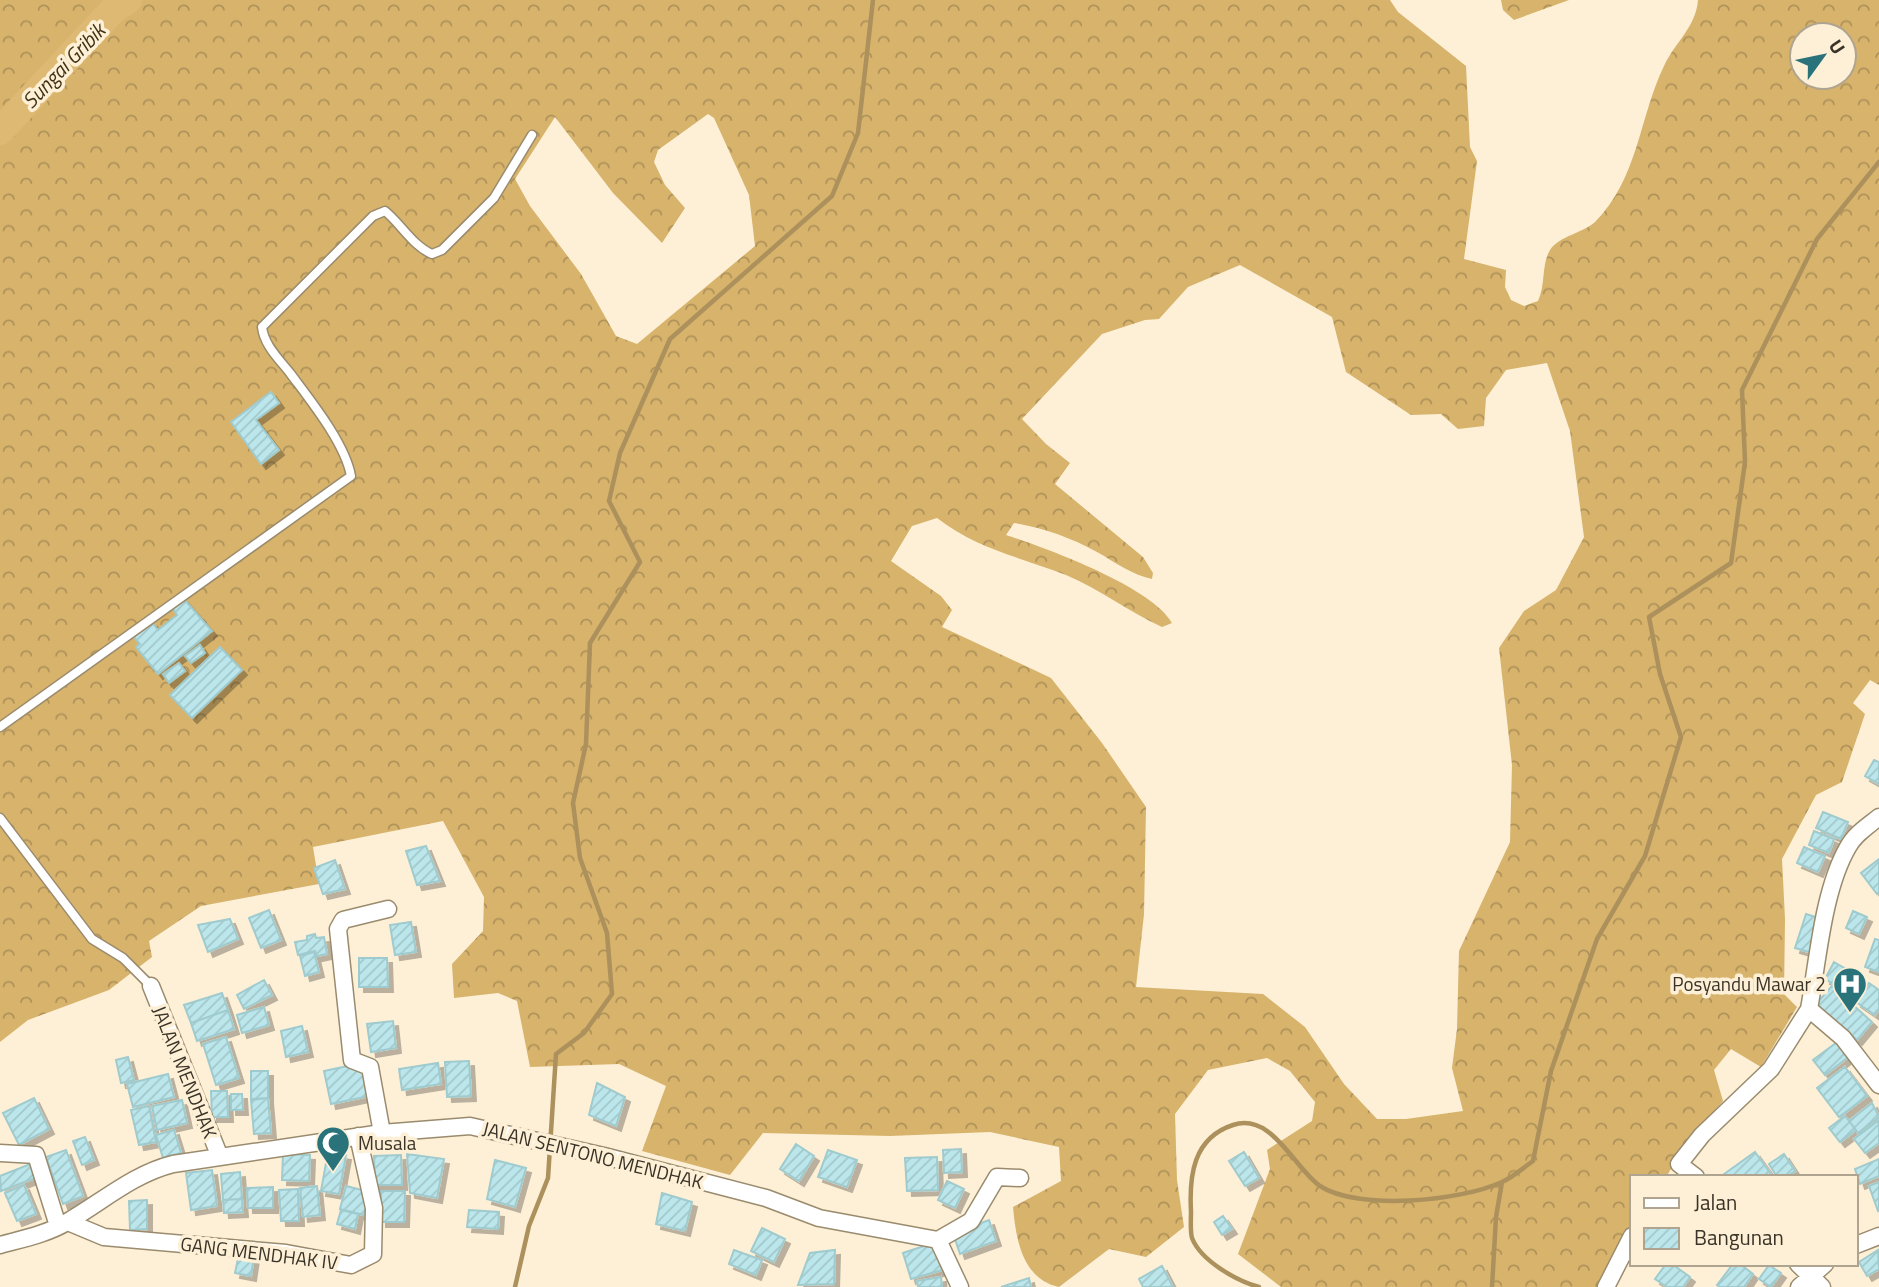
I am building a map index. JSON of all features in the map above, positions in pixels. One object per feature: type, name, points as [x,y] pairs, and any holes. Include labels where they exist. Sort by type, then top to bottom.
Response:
[{"type":"street","points":[[1675,1170],[1702,1135],[1771,1069],[1809,1009],[1833,888],[1847,847],[1857,834],[1879,817]]},
{"type":"street","points":[[382,1133],[370,1067],[352,1060],[338,929],[343,920],[388,909]]},
{"type":"street","name":"JALAN MENDHAK","points":[[151,986],[220,1157]]},
{"type":"street","points":[[1809,1009],[1843,1038],[1879,1085]]},
{"type":"street","name":"JALAN SENTONO MENDHAK","points":[[0,1245],[63,1224],[156,1168],[358,1136],[470,1126],[563,1149],[604,1156],[766,1198],[819,1217],[939,1240]]},
{"type":"street","name":"GANG MENDHAK IV","points":[[63,1224],[104,1237],[286,1253],[351,1265],[373,1254],[374,1208],[358,1136]]},
{"type":"street","points":[[0,1153],[36,1155],[63,1224]]},
{"type":"street","points":[[960,1287],[939,1240],[971,1221],[997,1177],[1020,1178]]},
{"type":"street","points":[[1858,1244],[1879,1236]]},
{"type":"street","points":[[1606,1287],[1630,1240]]},
{"type":"street","points":[[1799,1266],[1811,1283],[1824,1266]]},
{"type":"lane","points":[[0,727],[351,475],[348,460],[305,393],[264,339],[262,327],[373,216],[385,211],[401,224],[422,250],[432,254],[442,250],[494,198],[532,135]]},
{"type":"lane","points":[[0,818],[92,939],[123,958],[151,986]]},
{"type":"green space","points":[[0,0],[1390,0],[1398,12],[1466,66],[1470,147],[1477,161],[1464,259],[1506,270],[1505,287],[1511,300],[1524,306],[1538,301],[1545,262],[1554,245],[1595,222],[1620,187],[1664,66],[1693,18],[1698,0],[1879,0],[1879,685],[1870,680],[1853,703],[1865,714],[1842,782],[1816,795],[1782,859],[1785,919],[1784,994],[1797,1007],[1761,1067],[1731,1049],[1714,1070],[1723,1101],[1686,1145],[1667,1175],[1630,1175],[1630,1230],[1601,1287],[1281,1287],[1238,1254],[1270,1169],[1267,1150],[1312,1121],[1315,1102],[1290,1071],[1267,1058],[1208,1070],[1175,1114],[1177,1180],[1184,1227],[1146,1257],[1109,1249],[1059,1287],[1047,1283],[1029,1267],[1019,1244],[1013,1207],[1061,1181],[1059,1147],[990,1132],[890,1136],[763,1133],[730,1175],[642,1151],[666,1086],[619,1064],[530,1067],[517,1001],[498,993],[454,998],[452,964],[483,931],[484,897],[443,821],[313,847],[319,884],[201,906],[149,941],[152,957],[109,990],[28,1020],[0,1042]],"holes":[[[708,114],[714,118],[749,195],[755,246],[637,344],[616,336],[581,274],[530,206],[515,179],[555,117],[613,193],[662,243],[685,208],[665,185],[654,162],[658,150]],[[1240,265],[1332,317],[1346,372],[1411,415],[1441,414],[1458,429],[1484,426],[1486,398],[1506,370],[1547,363],[1570,431],[1584,537],[1556,590],[1524,611],[1499,648],[1512,765],[1510,842],[1459,951],[1457,1029],[1452,1068],[1463,1111],[1406,1119],[1377,1119],[1344,1084],[1305,1027],[1263,994],[1136,987],[1144,914],[1146,807],[1102,743],[1051,678],[942,627],[952,610],[941,596],[891,561],[912,526],[937,518],[983,545],[1079,581],[1162,627],[1172,623],[1161,609],[1143,596],[1097,570],[1006,535],[1014,523],[1047,531],[1077,542],[1131,571],[1152,579],[1153,573],[1143,557],[1055,484],[1070,463],[1046,444],[1022,419],[1102,334],[1145,320],[1159,319],[1188,287]]]},
{"type":"green space","points":[[1501,0],[1569,0],[1514,20],[1503,10]]},
{"type":"building","points":[[271,392],[279,403],[256,420],[279,450],[261,464],[231,422]]},
{"type":"building","points":[[183,598],[212,631],[158,674],[136,647],[140,644],[134,637],[152,622],[158,630],[177,615],[172,607]]},
{"type":"building","points":[[200,645],[205,653],[191,663],[185,656]]},
{"type":"building","points":[[220,647],[242,670],[192,718],[170,695]]},
{"type":"building","points":[[179,663],[185,671],[169,683],[163,674]]},
{"type":"building","points":[[1874,760],[1879,762],[1879,784],[1865,776]]},
{"type":"building","points":[[1823,812],[1848,822],[1841,839],[1816,828]]},
{"type":"building","points":[[1814,831],[1834,839],[1829,853],[1809,845]]},
{"type":"building","points":[[426,846],[440,881],[417,885],[406,851]]},
{"type":"building","points":[[1804,847],[1825,856],[1818,872],[1797,863]]},
{"type":"building","points":[[1879,859],[1879,892],[1877,894],[1861,873]]},
{"type":"building","points":[[335,860],[345,889],[323,894],[314,868]]},
{"type":"building","points":[[269,910],[281,940],[261,948],[249,918]]},
{"type":"building","points":[[1853,911],[1867,917],[1859,934],[1846,928]]},
{"type":"building","points":[[1806,914],[1822,919],[1812,953],[1795,948]]},
{"type":"building","points":[[230,919],[238,939],[208,952],[198,925]]},
{"type":"building","points":[[411,922],[416,952],[395,955],[390,925]]},
{"type":"building","points":[[315,934],[316,938],[324,937],[327,954],[317,956],[315,951],[298,955],[295,942],[307,940],[307,936]]},
{"type":"building","points":[[1875,939],[1879,940],[1879,972],[1865,967]]},
{"type":"building","points":[[314,952],[319,972],[305,976],[300,956]]},
{"type":"building","points":[[359,958],[387,958],[388,987],[359,987]]},
{"type":"building","points":[[1834,962],[1858,976],[1849,993],[1825,979]]},
{"type":"building","points":[[264,980],[272,995],[244,1009],[237,995]]},
{"type":"building","points":[[1869,983],[1879,990],[1879,1009],[1875,1015],[1856,1002]]},
{"type":"building","points":[[1832,986],[1872,1022],[1857,1040],[1816,1004]]},
{"type":"building","points":[[222,993],[228,1010],[191,1023],[184,1005]]},
{"type":"building","points":[[264,1007],[269,1025],[242,1033],[237,1015]]},
{"type":"building","points":[[228,1010],[234,1029],[197,1041],[191,1023]]},
{"type":"building","points":[[393,1021],[396,1048],[371,1052],[367,1024]]},
{"type":"building","points":[[302,1026],[308,1052],[286,1057],[281,1031]]},
{"type":"building","points":[[226,1037],[239,1078],[216,1085],[203,1044]]},
{"type":"building","points":[[1840,1040],[1851,1055],[1825,1075],[1813,1060]]},
{"type":"building","points":[[128,1057],[134,1080],[121,1083],[116,1060]]},
{"type":"building","points":[[469,1061],[471,1096],[447,1097],[445,1062]]},
{"type":"building","points":[[362,1063],[369,1096],[331,1104],[324,1071]]},
{"type":"building","points":[[438,1063],[441,1084],[402,1090],[399,1069]]},
{"type":"building","points":[[1845,1067],[1867,1096],[1839,1117],[1817,1088]]},
{"type":"building","points":[[251,1071],[268,1071],[268,1098],[251,1099]]},
{"type":"building","points":[[168,1074],[174,1097],[133,1107],[127,1084]]},
{"type":"building","points":[[597,1083],[625,1097],[616,1126],[589,1115]]},
{"type":"building","points":[[211,1091],[227,1091],[228,1117],[212,1117]]},
{"type":"building","points":[[231,1094],[242,1094],[243,1110],[231,1110]]},
{"type":"building","points":[[34,1098],[49,1129],[19,1145],[3,1113]]},
{"type":"building","points":[[268,1098],[271,1133],[254,1134],[251,1100]]},
{"type":"building","points":[[182,1100],[187,1123],[157,1130],[152,1106]]},
{"type":"building","points":[[1872,1103],[1879,1117],[1858,1133],[1849,1121]]},
{"type":"building","points":[[149,1106],[156,1142],[139,1145],[131,1110]]},
{"type":"building","points":[[1845,1116],[1856,1130],[1840,1142],[1829,1128]]},
{"type":"building","points":[[1879,1120],[1879,1143],[1865,1153],[1854,1139]]},
{"type":"building","points":[[174,1130],[181,1153],[163,1158],[156,1135]]},
{"type":"building","points":[[85,1137],[94,1160],[82,1165],[73,1141]]},
{"type":"building","points":[[796,1144],[814,1156],[799,1181],[780,1169]]},
{"type":"building","points":[[961,1149],[962,1172],[944,1173],[943,1150]]},
{"type":"building","points":[[66,1150],[83,1196],[63,1204],[46,1157]]},
{"type":"building","points":[[828,1150],[857,1160],[847,1187],[818,1177]]},
{"type":"building","name":"Musala","points":[[328,1152],[346,1155],[339,1194],[321,1191]]},
{"type":"building","points":[[1244,1152],[1259,1178],[1245,1186],[1229,1161]]},
{"type":"building","points":[[1755,1152],[1772,1175],[1723,1175]]},
{"type":"building","points":[[283,1154],[310,1155],[309,1181],[282,1180]]},
{"type":"building","points":[[407,1154],[444,1159],[437,1198],[410,1193]]},
{"type":"building","points":[[1784,1154],[1795,1171],[1789,1175],[1776,1175],[1769,1164]]},
{"type":"building","points":[[401,1155],[402,1185],[375,1185],[374,1156]]},
{"type":"building","points":[[937,1157],[938,1190],[907,1191],[905,1158]]},
{"type":"building","points":[[1879,1159],[1879,1176],[1860,1184],[1855,1169]]},
{"type":"building","points":[[495,1160],[526,1168],[515,1207],[487,1199]]},
{"type":"building","points":[[38,1161],[43,1175],[1,1191],[0,1176]]},
{"type":"building","points":[[212,1170],[217,1206],[191,1210],[186,1173]]},
{"type":"building","points":[[240,1172],[242,1199],[223,1200],[221,1174]]},
{"type":"building","points":[[947,1181],[964,1189],[955,1208],[938,1200]]},
{"type":"building","points":[[1879,1182],[1879,1210],[1878,1211],[1869,1186]]},
{"type":"building","points":[[24,1185],[36,1214],[17,1221],[5,1193]]},
{"type":"building","points":[[317,1186],[320,1215],[303,1217],[300,1188]]},
{"type":"building","points":[[346,1186],[370,1192],[364,1215],[340,1209]]},
{"type":"building","points":[[273,1187],[273,1208],[248,1208],[247,1188]]},
{"type":"building","points":[[298,1189],[299,1221],[281,1221],[279,1190]]},
{"type":"building","points":[[381,1191],[405,1191],[404,1222],[381,1222]]},
{"type":"building","points":[[662,1193],[692,1202],[685,1231],[656,1224]]},
{"type":"building","points":[[242,1199],[243,1212],[224,1213],[223,1200]]},
{"type":"building","points":[[147,1200],[147,1229],[130,1230],[129,1201]]},
{"type":"building","points":[[341,1210],[358,1214],[355,1229],[337,1224]]},
{"type":"building","points":[[469,1210],[499,1212],[498,1229],[467,1227]]},
{"type":"building","points":[[1223,1216],[1232,1229],[1222,1235],[1214,1222]]},
{"type":"building","points":[[989,1220],[996,1241],[960,1254],[953,1233]]},
{"type":"building","points":[[762,1228],[785,1239],[774,1262],[751,1251]]},
{"type":"building","points":[[933,1243],[942,1270],[911,1279],[903,1253]]},
{"type":"building","points":[[734,1250],[762,1260],[756,1275],[729,1264]]},
{"type":"building","points":[[835,1250],[834,1284],[798,1285],[810,1253]]},
{"type":"building","points":[[1878,1250],[1879,1269],[1867,1276],[1859,1262]]},
{"type":"building","points":[[239,1254],[254,1256],[251,1276],[235,1273]]},
{"type":"building","points":[[1162,1266],[1173,1287],[1143,1287],[1139,1279]]},
{"type":"building","points":[[1665,1266],[1675,1266],[1690,1277],[1683,1287],[1667,1287],[1655,1279]]},
{"type":"building","points":[[1731,1266],[1743,1266],[1753,1274],[1744,1287],[1717,1285]]},
{"type":"building","points":[[1768,1266],[1781,1273],[1771,1287],[1759,1279]]},
{"type":"building","points":[[941,1277],[942,1287],[918,1287],[917,1281]]},
{"type":"building","points":[[1029,1278],[1031,1287],[1001,1287]]},
{"type":"waterway","name":"Sungai Gribik","points":[[0,131],[114,9],[128,0]]},
{"type":"waterway","points":[[515,1287],[529,1226],[548,1178],[556,1054],[584,1033],[612,994],[607,933],[580,858],[573,803],[586,744],[590,643],[640,562],[609,501],[620,453],[670,339],[832,196],[858,133],[873,0]]},
{"type":"waterway","points":[[1259,1287],[1241,1280],[1211,1262],[1192,1238],[1191,1185],[1196,1160],[1209,1139],[1233,1125],[1247,1123],[1271,1134],[1320,1186],[1337,1194],[1359,1199],[1410,1201],[1462,1194],[1502,1182],[1533,1161],[1551,1071],[1597,939],[1645,856],[1681,737],[1660,674],[1649,617],[1731,563],[1745,462],[1742,390],[1817,239],[1879,162]]},
{"type":"waterway","points":[[1492,1287],[1496,1217],[1502,1182]]},
{"type":"place","name":"Posyandu Mawar 2","points":[[1850,1014]]},
{"type":"place","name":"Musala","points":[[333,1173]]}]
